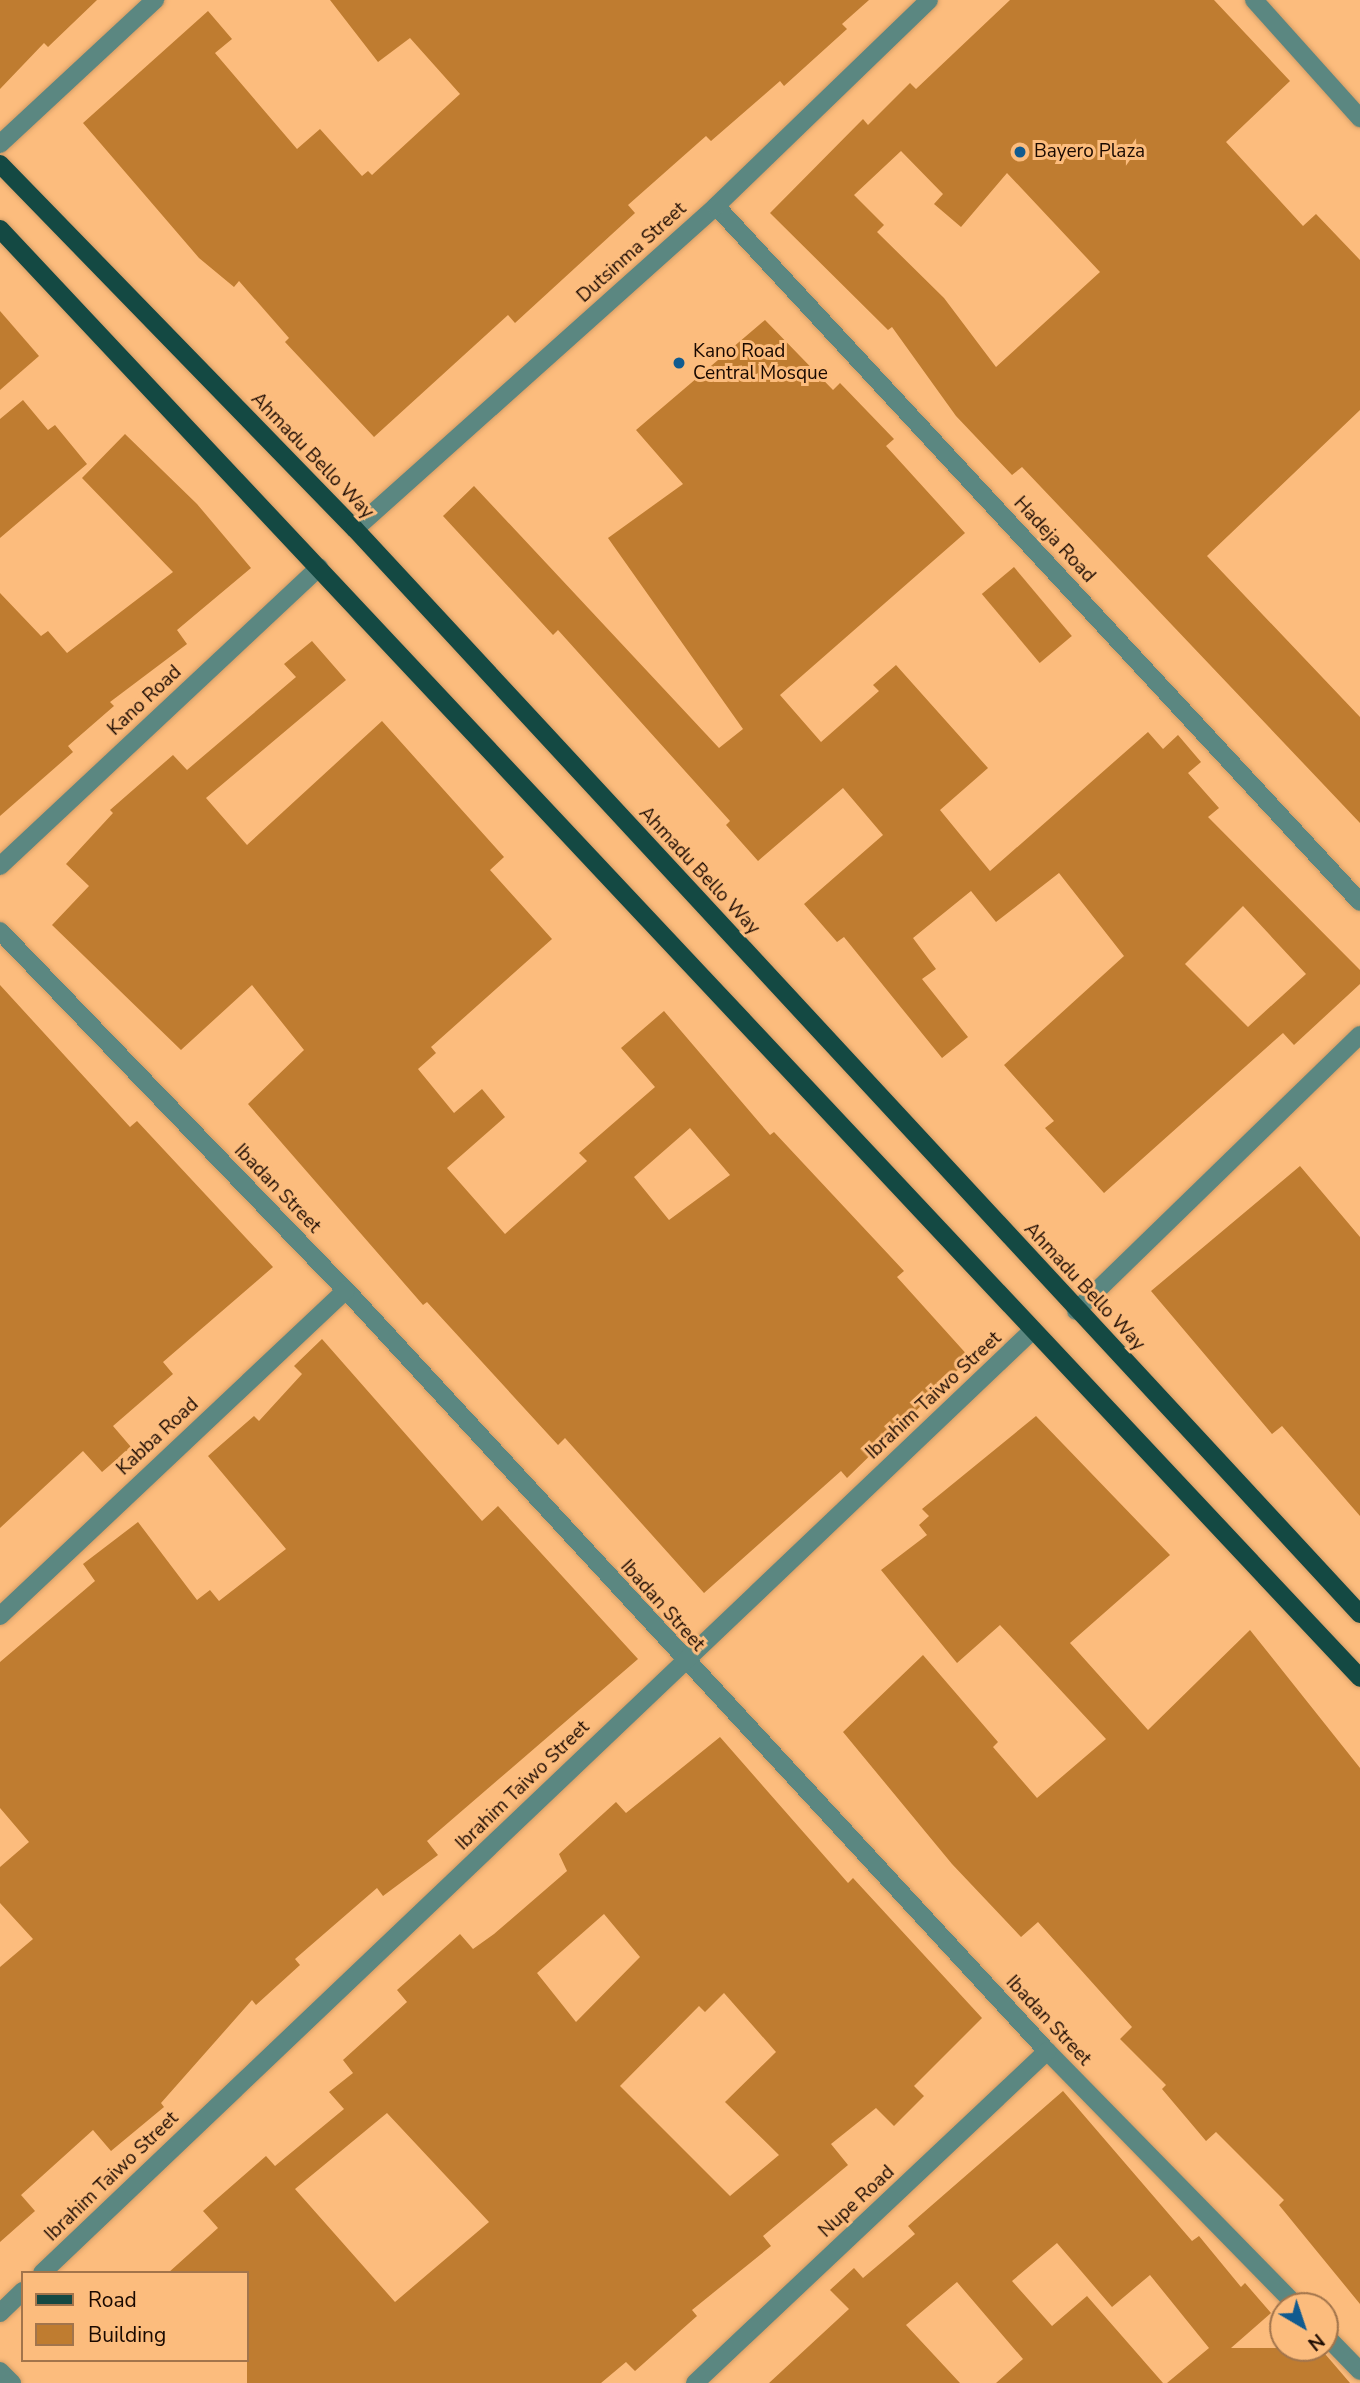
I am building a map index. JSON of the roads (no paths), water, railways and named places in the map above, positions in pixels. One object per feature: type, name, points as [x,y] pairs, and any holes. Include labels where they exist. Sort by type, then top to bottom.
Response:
[{"type":"main road","name":"Ahmadu Bello Way","points":[[0,163],[355,529],[1076,1311],[1360,1614]]},
{"type":"main road","points":[[0,229],[1360,1678]]},
{"type":"street","points":[[0,144],[155,0]]},
{"type":"street","name":"Dutsinma Street","points":[[355,529],[716,206],[929,0]]},
{"type":"street","points":[[1254,0],[1360,118]]},
{"type":"street","name":"Hadeja Road","points":[[716,206],[1360,902]]},
{"type":"street","name":"Kano Road","points":[[0,866],[319,567]]},
{"type":"street","name":"Ibadan Street","points":[[0,931],[345,1290],[684,1662],[1047,2051],[1283,2292]]},
{"type":"street","points":[[1076,1311],[1360,1035]]},
{"type":"street","name":"Kabba Road","points":[[0,1616],[345,1290]]},
{"type":"street","name":"Ibrahim Taiwo Street","points":[[44,2271],[1033,1330]]},
{"type":"street","name":"Nupe Road","points":[[695,2383],[1047,2051]]},
{"type":"street","points":[[0,2313],[21,2293]]},
{"type":"street","points":[[1339,2349],[1360,2371]]},
{"type":"street","points":[[0,2371],[12,2383]]},
{"type":"place","name":"Bayero Plaza","points":[[1020,152]]},
{"type":"place","name":"Kano Road Central Mosque","points":[[679,363]]}]
